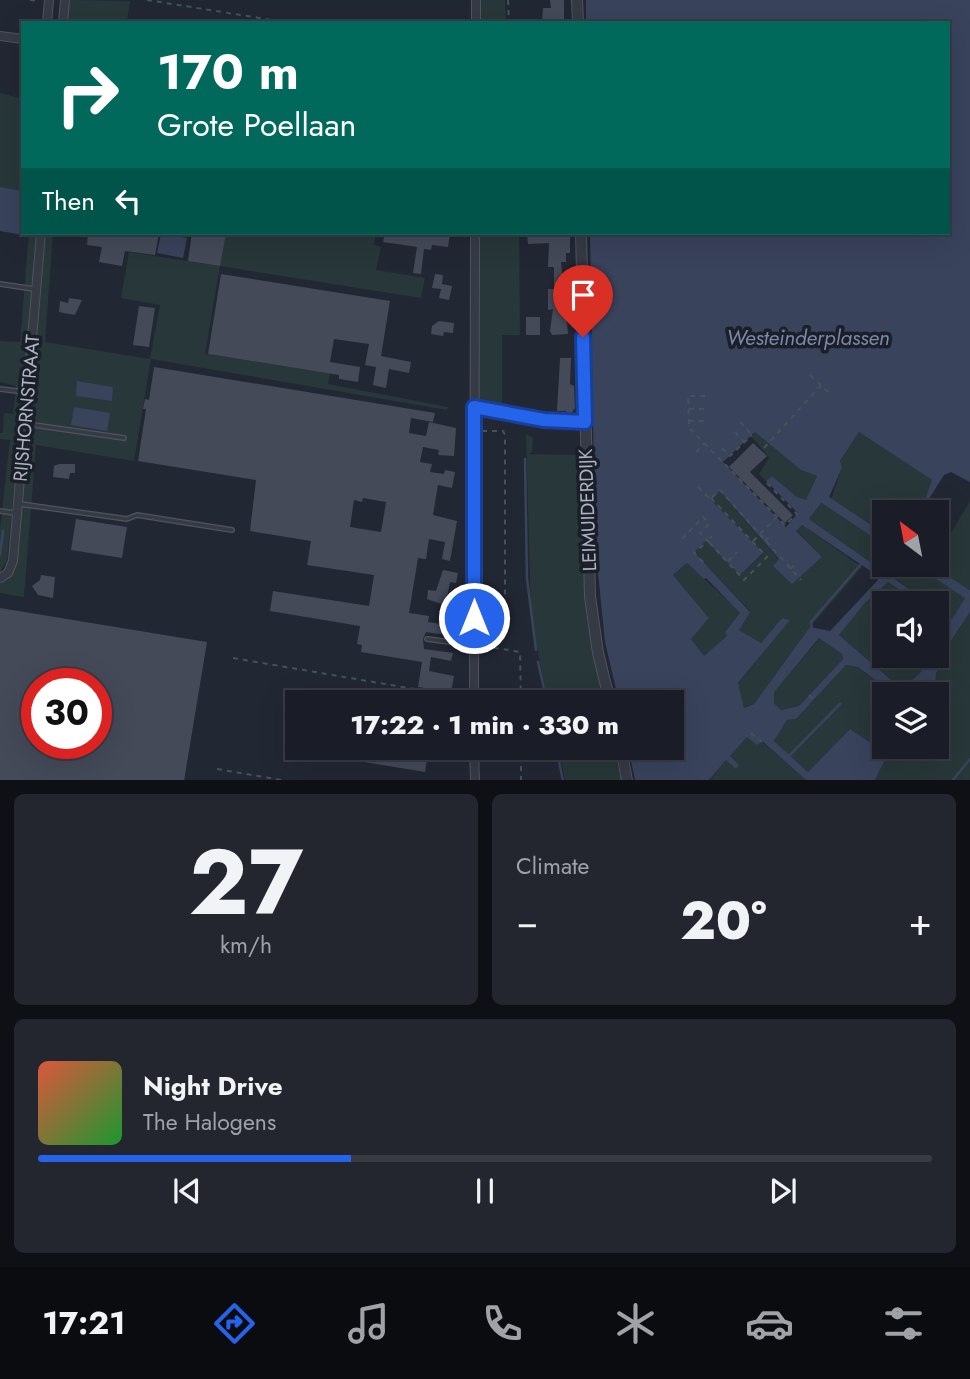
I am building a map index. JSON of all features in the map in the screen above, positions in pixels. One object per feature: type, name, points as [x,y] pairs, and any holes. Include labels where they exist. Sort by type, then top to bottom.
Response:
[{"type":"street","points":[[64,21],[65,0]]},
{"type":"street","points":[[476,0],[476,21]]},
{"type":"street","points":[[577,0],[578,21]]},
{"type":"street","points":[[47,21],[49,1]]},
{"type":"street","points":[[0,36],[21,39]]},
{"type":"street","name":"RIJSHORNSTRAAT","points":[[0,578],[8,573],[13,561],[41,235]]},
{"type":"street","points":[[474,690],[475,235]]},
{"type":"street","name":"LEIMUIDERDIJK","points":[[581,235],[590,596],[608,690]]},
{"type":"street","points":[[474,407],[544,420],[585,422]]},
{"type":"street","points":[[474,760],[475,780]]},
{"type":"street","points":[[623,760],[627,780]]},
{"type":"lane","points":[[0,284],[36,289]]},
{"type":"lane","points":[[0,389],[27,393]]},
{"type":"lane","points":[[25,423],[124,438]]},
{"type":"lane","points":[[0,511],[17,509],[127,519],[136,515],[232,530]]},
{"type":"lane","points":[[426,639],[474,646]]},
{"type":"path","points":[[30,0],[49,1]]},
{"type":"path","points":[[147,0],[278,21]]},
{"type":"path","points":[[508,0],[509,21]]},
{"type":"path","points":[[810,375],[830,393]]},
{"type":"path","points":[[764,448],[821,385]]},
{"type":"path","points":[[807,388],[818,397]]},
{"type":"path","points":[[705,396],[688,396],[689,428],[763,506],[785,525],[797,514],[765,481]]},
{"type":"path","points":[[803,397],[811,403]]},
{"type":"path","points":[[796,405],[805,410]]},
{"type":"path","points":[[689,409],[705,409]]},
{"type":"path","points":[[789,413],[798,418]]},
{"type":"path","points":[[689,421],[705,421]]},
{"type":"path","points":[[782,421],[792,424]]},
{"type":"path","points":[[722,448],[730,456],[753,435],[740,422]]},
{"type":"path","points":[[776,428],[786,432]]},
{"type":"path","points":[[474,430],[503,431],[505,435],[505,622]]},
{"type":"path","points":[[735,432],[744,442]]},
{"type":"path","points":[[769,436],[772,439]]},
{"type":"path","points":[[775,436],[779,439]]},
{"type":"path","points":[[696,452],[704,444]]},
{"type":"path","points":[[733,444],[738,449]]},
{"type":"path","points":[[694,526],[744,580],[767,557],[698,487]]},
{"type":"path","points":[[711,498],[720,490],[780,557],[783,564],[801,580]]},
{"type":"path","points":[[682,539],[703,517],[709,524],[700,533]]},
{"type":"path","points":[[753,542],[777,517]]},
{"type":"path","points":[[764,541],[772,534]]},
{"type":"path","points":[[707,566],[694,553],[712,536]]},
{"type":"path","points":[[714,548],[719,543]]},
{"type":"path","points":[[769,547],[772,544]]},
{"type":"path","points":[[721,554],[725,550]]},
{"type":"path","points":[[727,561],[737,552]]},
{"type":"path","points":[[783,564],[787,561]]},
{"type":"path","points":[[789,570],[797,563]]},
{"type":"path","points":[[734,569],[739,565]]},
{"type":"path","points":[[474,646],[520,652],[520,690]]},
{"type":"path","points":[[233,658],[417,690]]},
{"type":"path","points":[[809,695],[814,700]]},
{"type":"path","points":[[751,733],[762,742]]},
{"type":"path","points":[[521,760],[521,780]]},
{"type":"path","points":[[217,769],[287,780]]},
{"type":"shaded area","points":[[70,0],[130,1],[127,21],[67,21]]},
{"type":"shaded area","points":[[479,0],[505,0],[506,21],[479,21]]},
{"type":"shaded area","points":[[0,93],[21,98],[21,191],[0,187]]},
{"type":"shaded area","points":[[29,235],[38,235],[7,561],[0,572],[0,529],[10,440],[0,439],[0,433],[3,433],[4,413],[13,414],[16,386],[0,382],[0,341],[20,342]]},
{"type":"shaded area","points":[[45,235],[53,235],[45,342],[150,359],[160,305],[121,298],[129,252],[219,266],[225,235],[376,235],[374,245],[381,247],[376,270],[425,278],[421,298],[220,266],[205,354],[330,373],[328,384],[448,407],[447,410],[151,359],[134,461],[36,445],[24,597],[0,593],[0,583],[11,576],[16,562]]},
{"type":"shaded area","points":[[480,235],[519,235],[520,335],[502,335],[502,406],[479,402]]},
{"type":"shaded area","points":[[755,431],[801,470],[817,476],[806,501],[797,497],[772,476],[766,481],[759,474],[769,458],[752,437]]},
{"type":"shaded area","points":[[859,432],[932,480],[925,500],[872,500],[872,563],[809,519],[823,501],[829,505],[842,468],[840,461]]},
{"type":"shaded area","points":[[526,434],[533,438],[532,452],[528,454],[578,455],[588,607],[603,690],[546,690],[531,618]]},
{"type":"shaded area","points":[[720,491],[779,560],[802,575],[822,557],[796,530],[802,525],[862,567],[810,627],[754,704],[744,708],[738,684],[789,620],[782,618],[761,643],[739,630],[750,611],[694,552],[705,540],[740,575],[763,554],[710,500]]},
{"type":"shaded area","points":[[970,501],[970,590],[952,619],[949,617],[949,591],[911,591],[893,578],[949,577],[949,536]]},
{"type":"shaded area","points":[[687,563],[741,613],[725,632],[727,636],[704,657],[690,639],[709,618],[673,575]]},
{"type":"shaded area","points":[[888,582],[901,591],[878,591]]},
{"type":"shaded area","points":[[872,597],[872,663],[839,635]]},
{"type":"shaded area","points":[[970,612],[970,780],[875,780],[887,759],[949,759],[949,682],[936,682],[938,668],[949,668],[949,644]]},
{"type":"shaded area","points":[[820,638],[842,654],[843,659],[799,706],[781,710],[774,703],[773,692]]},
{"type":"shaded area","points":[[846,665],[858,667],[878,682],[872,682],[872,744],[850,729],[808,772],[774,741],[787,720],[796,719]]},
{"type":"shaded area","points":[[878,668],[923,668],[910,682],[895,682]]},
{"type":"shaded area","points":[[747,737],[761,741],[806,780],[710,780],[726,760],[739,765],[730,756]]},
{"type":"shaded area","points":[[561,760],[617,760],[621,780],[565,780]]},
{"type":"water","name":"Westeinderplassen","points":[[586,0],[970,0],[970,482],[951,472],[944,475],[928,500],[925,500],[932,480],[859,432],[840,461],[842,468],[829,497],[829,505],[822,502],[809,519],[872,563],[872,572],[802,525],[796,531],[822,557],[792,584],[773,566],[779,559],[720,491],[711,500],[763,553],[740,575],[706,541],[694,552],[750,612],[739,630],[761,643],[782,618],[790,620],[738,683],[744,708],[754,704],[810,627],[830,631],[878,578],[893,578],[911,591],[901,591],[888,582],[878,591],[872,591],[872,597],[839,635],[872,663],[872,668],[878,668],[894,682],[878,682],[858,667],[846,665],[796,719],[787,720],[774,741],[808,772],[850,729],[872,744],[872,759],[887,759],[875,780],[806,780],[762,741],[757,745],[747,737],[730,756],[739,765],[736,769],[726,760],[709,780],[635,780],[631,760],[684,760],[684,690],[616,690],[605,642],[595,543],[590,235],[950,235],[950,21],[586,21]],"holes":[[[755,432],[801,470],[817,476],[806,500],[797,497],[772,476],[766,481],[798,513],[786,527],[723,462]],[[687,563],[706,578],[740,613],[725,632],[727,636],[704,656],[691,639],[709,618],[673,575]],[[819,638],[842,654],[843,659],[799,706],[781,710],[774,703],[774,692]]]},
{"type":"water","points":[[0,187],[21,191],[21,235],[0,231]]},
{"type":"water","points":[[161,235],[187,238],[183,258],[157,253]]},
{"type":"water","points":[[77,381],[113,387],[112,401],[76,396]]},
{"type":"water","points":[[74,407],[110,413],[107,431],[71,425]]},
{"type":"water","points":[[970,590],[970,612],[949,644],[949,617],[952,619]]},
{"type":"water","points":[[923,668],[938,668],[936,682],[910,682]]},
{"type":"building","points":[[550,0],[564,0],[564,21],[542,21],[543,8],[551,8]]},
{"type":"building","points":[[88,235],[159,235],[155,255],[125,251],[122,266],[99,262],[102,247],[87,245]]},
{"type":"building","points":[[192,235],[226,235],[220,266],[188,261]]},
{"type":"building","points":[[385,235],[450,235],[448,247],[432,245],[431,250],[424,249],[421,274],[413,273],[417,247],[383,242]]},
{"type":"building","points":[[527,235],[570,235],[570,253],[566,253],[566,262],[561,262],[568,334],[552,335],[550,331],[553,309],[548,310],[548,289],[554,289],[554,267],[548,267],[549,243],[528,244]]},
{"type":"building","points":[[221,274],[390,301],[381,356],[411,362],[409,373],[389,369],[386,388],[373,385],[376,367],[365,365],[369,344],[334,339],[330,362],[360,367],[358,382],[339,379],[339,375],[208,354]]},
{"type":"building","points":[[435,274],[443,275],[442,284],[452,286],[449,300],[439,298],[441,289],[432,288]]},
{"type":"building","points":[[69,298],[82,300],[75,315],[59,312],[60,301],[68,303]]},
{"type":"building","points":[[139,306],[155,308],[149,347],[133,345]]},
{"type":"building","points":[[526,317],[540,317],[540,335],[526,335]]},
{"type":"building","points":[[439,321],[454,323],[453,333],[444,332],[443,336],[431,334],[432,326]]},
{"type":"building","points":[[560,358],[571,358],[570,384],[574,386],[575,408],[570,415],[566,411],[557,411]]},
{"type":"building","points":[[154,367],[435,413],[433,422],[411,418],[409,433],[426,436],[429,422],[456,428],[454,456],[438,455],[439,450],[423,447],[420,462],[432,464],[430,472],[455,472],[452,488],[438,485],[433,515],[457,521],[450,561],[442,559],[445,542],[429,539],[426,559],[418,558],[409,613],[429,616],[428,622],[455,626],[453,636],[426,632],[423,639],[424,649],[453,653],[451,661],[431,657],[429,671],[454,676],[451,690],[418,687],[422,662],[361,652],[362,645],[357,644],[360,626],[270,611],[273,591],[369,606],[374,575],[307,565],[311,541],[250,531],[256,480],[138,461],[146,409],[143,409],[145,399],[149,400]],"holes":[[[363,498],[386,502],[381,532],[350,527],[354,500],[362,502]]]},
{"type":"building","points":[[753,443],[767,456],[750,472],[793,515],[785,523],[729,467]]},
{"type":"building","points":[[75,464],[75,473],[70,473],[69,479],[53,477],[54,466]]},
{"type":"building","points":[[76,519],[127,527],[122,558],[71,550]]},
{"type":"building","points":[[443,570],[458,573],[456,583],[450,582],[447,598],[454,599],[453,608],[427,599],[428,590],[436,591]]},
{"type":"building","points":[[41,575],[55,577],[53,598],[38,595],[32,586],[40,580]]},
{"type":"building","points":[[0,608],[207,642],[184,780],[0,780]]},
{"type":"building","points":[[364,760],[427,760],[425,772]]},
{"type":"waterway","points":[[525,459],[527,579],[536,650]]},
{"type":"waterway","points":[[821,497],[872,531]]},
{"type":"waterway","points":[[0,555],[3,531]]},
{"type":"waterway","points":[[812,630],[811,622],[861,564]]},
{"type":"waterway","points":[[943,578],[970,596]]},
{"type":"waterway","points":[[538,662],[544,690]]},
{"type":"waterway","points":[[786,759],[840,704]]},
{"type":"waterway","points":[[953,780],[970,759]]},
{"type":"waterway","points":[[559,760],[563,780]]},
{"type":"route","points":[[474,618],[474,407],[544,420],[585,422],[583,337]]}]
